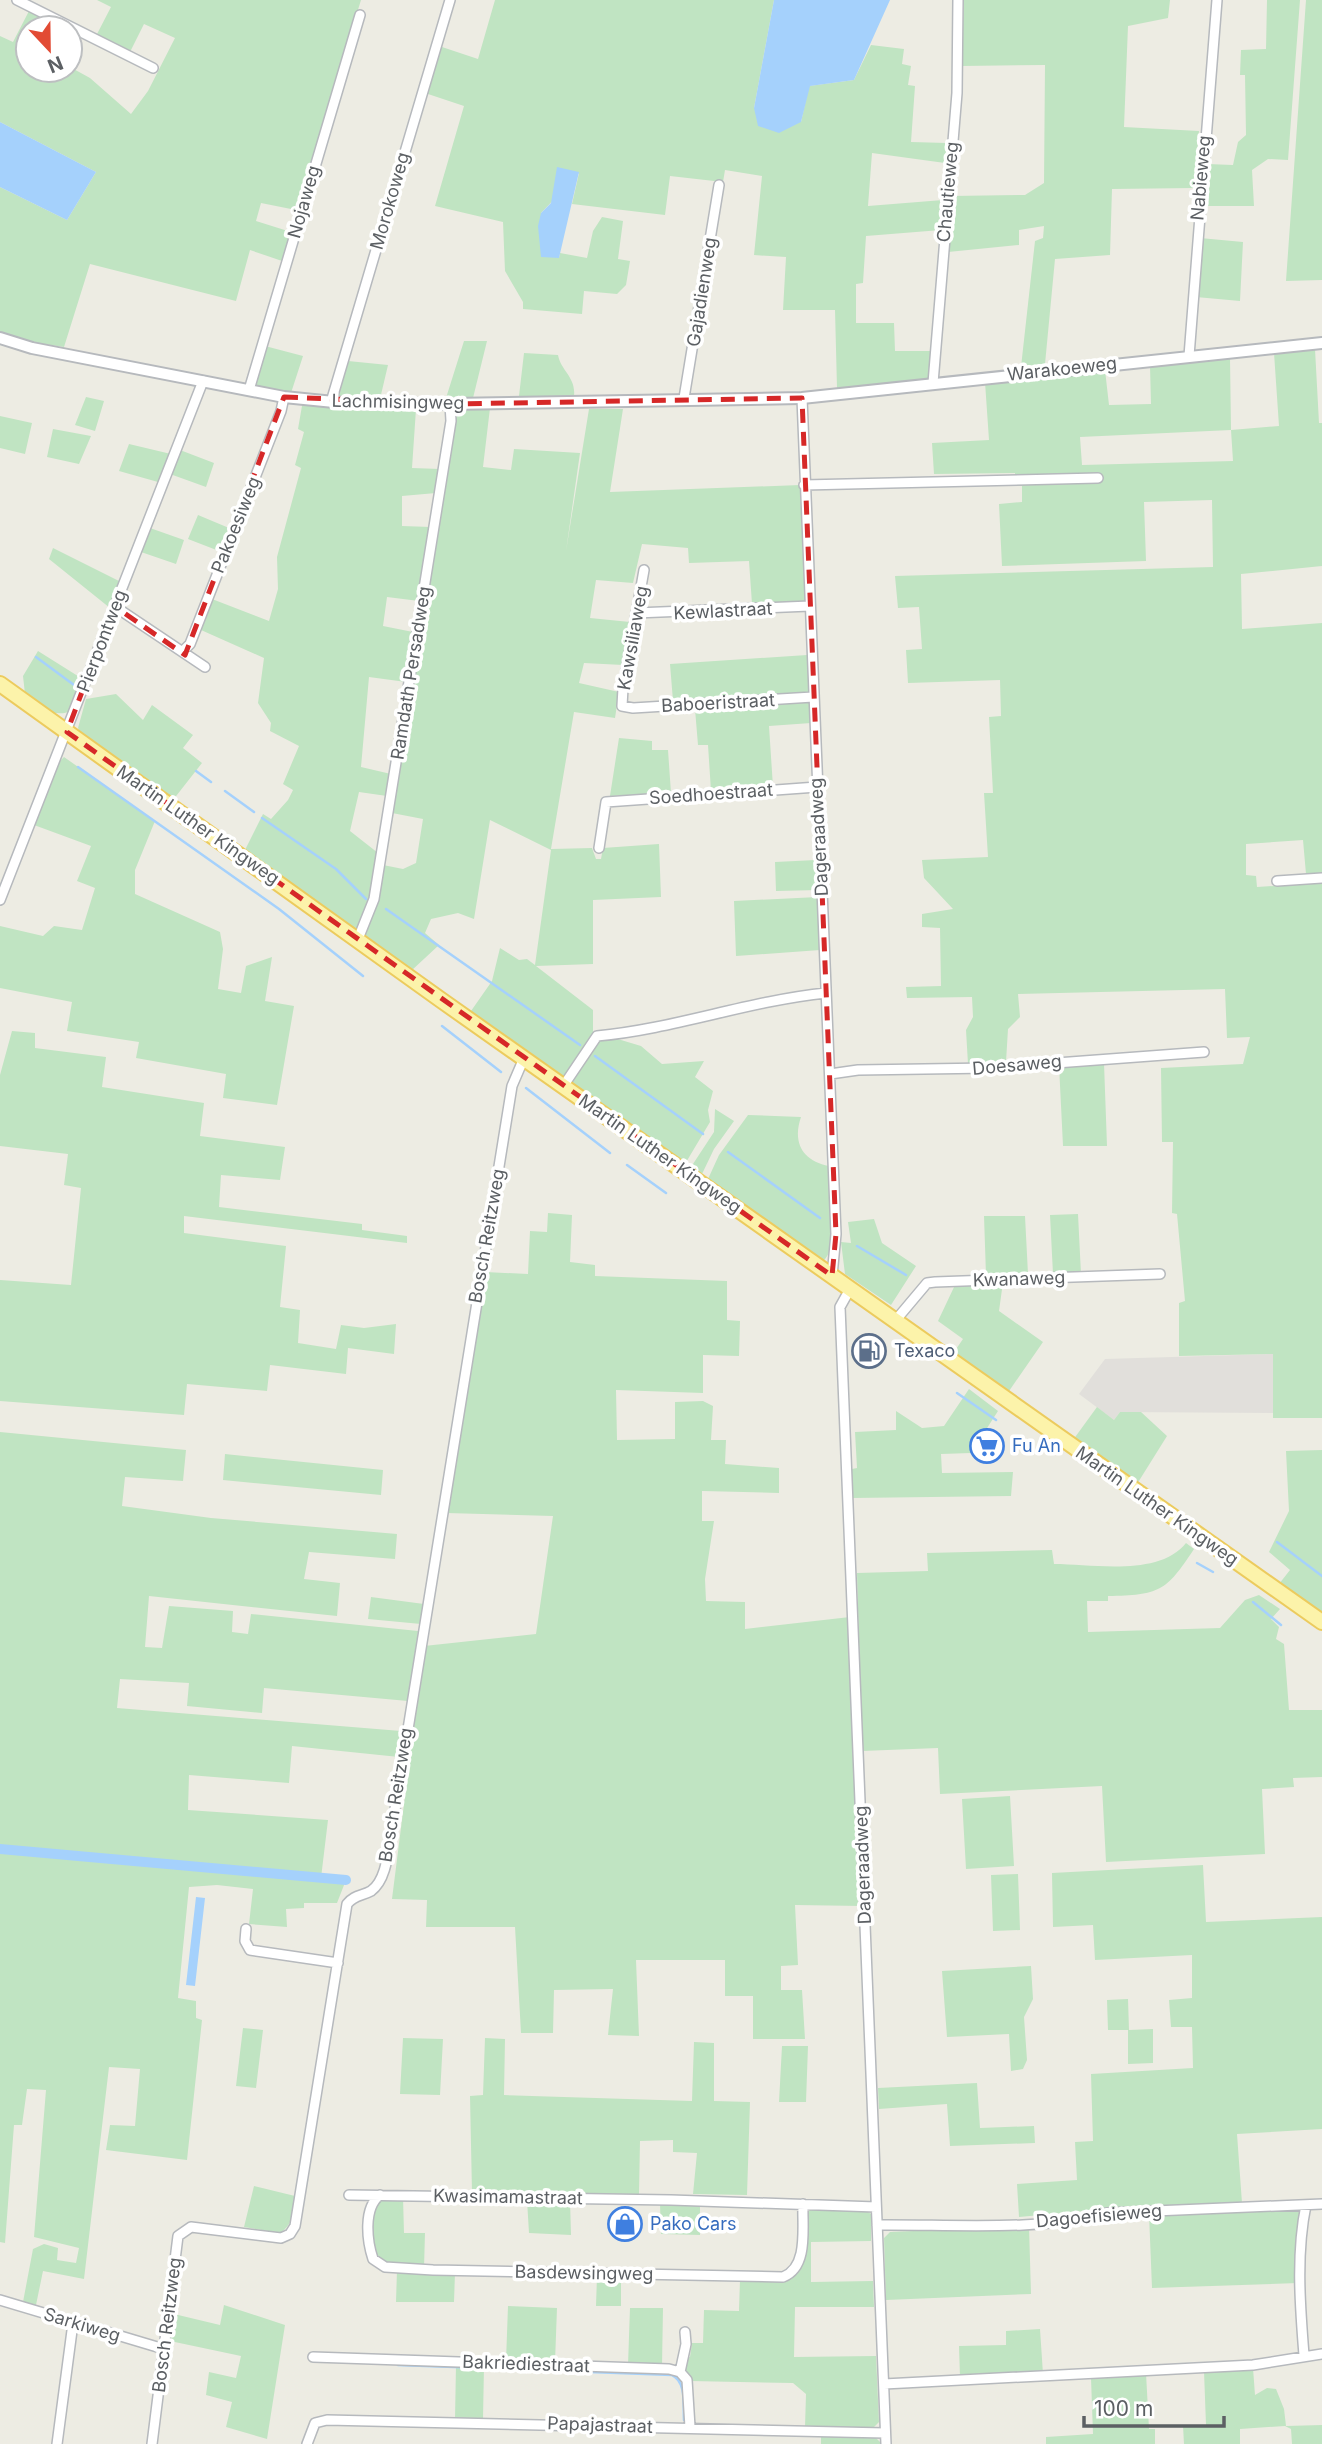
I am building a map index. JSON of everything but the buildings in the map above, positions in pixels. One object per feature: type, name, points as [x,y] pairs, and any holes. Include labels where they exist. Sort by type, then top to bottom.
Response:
[{"type":"main road","name":"Martin Luther Kingweg","points":[[0,684],[1322,1622]]},
{"type":"street","points":[[17,0],[153,68]]},
{"type":"street","name":"Morokoweg","points":[[331,402],[450,0]]},
{"type":"street","name":"Chautieweg","points":[[933,383],[957,93],[958,0]]},
{"type":"street","name":"Nabieweg","points":[[1189,356],[1217,0]]},
{"type":"street","name":"Nojaweg","points":[[249,390],[360,15]]},
{"type":"street","name":"Gajadienweg","points":[[684,398],[719,185]]},
{"type":"street","name":"Lachmisingweg","points":[[0,338],[32,348],[284,397],[331,402],[450,404],[802,398]]},
{"type":"street","name":"Warakoeweg","points":[[802,398],[1322,343]]},
{"type":"street","name":"Pierpontweg","points":[[0,900],[203,381]]},
{"type":"street","name":"Pakoesiweg","points":[[183,651],[190,644],[281,411],[284,397]]},
{"type":"street","name":"Dageraadweg","points":[[802,398],[836,1234],[832,1276]]},
{"type":"street","name":"Ramdath Persadweg","points":[[359,939],[374,899],[451,421],[450,404]]},
{"type":"street","points":[[804,485],[1098,478]]},
{"type":"street","name":"Kawsiliaweg","points":[[622,706],[645,570]]},
{"type":"street","points":[[114,606],[205,667]]},
{"type":"street","name":"Kewlastraat","points":[[636,613],[810,606]]},
{"type":"street","name":"Baboeristraat","points":[[622,706],[634,708],[813,697]]},
{"type":"street","name":"Soedhoestraat","points":[[599,848],[606,802],[817,787]]},
{"type":"street","points":[[1277,881],[1322,878]]},
{"type":"street","points":[[564,1085],[597,1036],[626,1035],[741,1008],[826,993]]},
{"type":"street","name":"Doesaweg","points":[[830,1074],[858,1070],[990,1068],[1204,1052]]},
{"type":"street","name":"Bosch Reitzweg","points":[[152,2444],[178,2236],[184,2230],[206,2228],[281,2238],[295,2227],[347,1904],[351,1898],[371,1891],[382,1881],[512,1086],[524,1058]]},
{"type":"street","name":"Kwanaweg","points":[[895,1321],[926,1283],[1160,1274]]},
{"type":"street","name":"Dageraadweg","points":[[850,1289],[840,1307],[886,2444]]},
{"type":"street","points":[[246,1929],[245,1941],[250,1950],[338,1962]]},
{"type":"street","name":"Kwasimamastraat","points":[[349,2195],[876,2207]]},
{"type":"street","name":"Basdewsingweg","points":[[380,2195],[370,2209],[373,2259],[385,2266],[433,2270],[783,2277],[797,2269],[800,2259],[803,2204]]},
{"type":"street","name":"Dagoefisieweg","points":[[877,2225],[1010,2223],[1085,2219],[1107,2213],[1322,2204]]},
{"type":"street","points":[[1304,2355],[1300,2280],[1302,2223],[1306,2205]]},
{"type":"street","name":"Sarkiweg","points":[[0,2300],[164,2349]]},
{"type":"street","points":[[57,2444],[73,2323]]},
{"type":"street","points":[[685,2332],[687,2344],[680,2372],[689,2388],[690,2427]]},
{"type":"street","points":[[884,2384],[1253,2365],[1322,2354]]},
{"type":"street","name":"Bakriediestraat","points":[[313,2357],[680,2372]]},
{"type":"street","name":"Papajastraat","points":[[307,2444],[315,2423],[327,2420],[885,2433]]},
{"type":"highlighted area","points":[[284,397],[450,404],[802,398],[836,1234],[832,1276],[67,732],[114,606],[185,655]]},
{"type":"shaded area","points":[[1273,1354],[1273,1413],[1120,1412],[1114,1420],[1079,1394],[1105,1359]]},
{"type":"green space","points":[[97,0],[361,0],[296,210],[261,203],[256,221],[291,232],[282,261],[250,250],[236,301],[90,264],[64,347],[12,339],[0,333],[0,187],[67,220],[96,172],[0,122],[0,36],[13,42],[14,40],[14,84],[84,84],[84,75],[131,114],[148,91],[175,38],[144,24],[130,52],[96,36],[111,7]]},
{"type":"green space","points":[[495,0],[774,0],[754,108],[801,122],[809,86],[854,80],[871,45],[904,49],[902,64],[911,66],[908,85],[915,86],[911,142],[947,143],[945,163],[872,153],[868,206],[943,200],[941,230],[866,236],[863,283],[856,284],[856,323],[894,323],[895,351],[931,351],[929,379],[837,388],[835,310],[783,310],[786,257],[754,255],[762,176],[725,170],[723,182],[670,176],[665,215],[572,204],[579,173],[541,213],[559,258],[560,253],[587,258],[593,231],[602,217],[623,221],[618,259],[630,261],[626,285],[617,294],[584,291],[582,314],[523,309],[523,302],[505,271],[503,222],[435,206],[464,106],[425,93],[439,46],[478,59]]},
{"type":"green space","points":[[964,0],[1170,0],[1168,18],[1128,26],[1124,127],[1199,131],[1194,188],[1112,189],[1110,255],[1055,259],[1045,364],[1021,367],[1035,241],[1043,238],[1044,226],[1019,230],[1019,245],[948,252],[951,196],[1025,195],[1044,183],[1045,65],[961,66]]},
{"type":"green space","points":[[1267,0],[1300,0],[1288,160],[1268,159],[1252,170],[1254,206],[1203,206],[1207,164],[1233,165],[1238,142],[1246,135],[1245,75],[1240,75],[1241,50],[1266,49]]},
{"type":"green space","points":[[1306,0],[1322,0],[1322,280],[1286,281]]},
{"type":"green space","points":[[1200,238],[1243,242],[1240,301],[1196,297]]},
{"type":"green space","points":[[464,341],[487,341],[473,398],[446,398]]},
{"type":"green space","points":[[265,346],[303,356],[291,393],[256,387],[254,383]]},
{"type":"green space","points":[[1315,349],[1319,423],[1322,423],[1322,566],[1241,574],[1242,629],[1322,623],[1322,873],[1306,874],[1303,840],[1246,844],[1246,875],[1256,876],[1257,887],[1322,883],[1322,1418],[1273,1418],[1273,1354],[1179,1356],[1179,1303],[1185,1301],[1177,1214],[1172,1213],[1173,1142],[1162,1142],[1161,1068],[1243,1064],[1250,1037],[1227,1038],[1225,989],[1018,994],[1020,1017],[1008,1029],[1006,1062],[968,1064],[966,1030],[973,1017],[972,997],[907,998],[906,987],[941,986],[940,928],[922,927],[922,914],[953,909],[924,878],[922,860],[988,857],[984,793],[993,793],[989,717],[1001,716],[1000,680],[908,683],[906,650],[922,649],[919,607],[898,608],[895,576],[1213,567],[1212,500],[1144,502],[1146,561],[1002,566],[999,504],[1022,502],[1022,486],[1015,486],[1015,473],[934,474],[932,443],[989,440],[985,382],[1105,370],[1109,405],[1151,404],[1150,366],[1230,358],[1231,430],[1279,426],[1274,353]],"holes":[[[1231,430],[1233,461],[1082,465],[1080,437]]]},
{"type":"green space","points":[[524,353],[558,355],[573,384],[574,396],[519,396]]},
{"type":"green space","points":[[348,361],[388,365],[380,399],[338,396]]},
{"type":"green space","points":[[86,397],[104,401],[95,431],[75,425]]},
{"type":"green space","points":[[303,400],[416,409],[412,468],[440,469],[436,493],[402,496],[402,526],[431,527],[419,601],[387,597],[383,626],[413,632],[406,682],[369,677],[361,767],[391,774],[387,796],[359,792],[350,831],[378,853],[370,904],[357,930],[245,850],[263,814],[271,819],[288,800],[293,790],[283,784],[299,746],[270,731],[271,723],[258,703],[264,658],[201,630],[212,599],[269,621],[278,589],[277,557],[301,468],[295,465],[304,432],[298,429]]},
{"type":"green space","points":[[454,408],[490,408],[483,467],[511,470],[514,449],[580,453],[566,551],[589,409],[623,409],[610,492],[800,485],[805,601],[752,604],[749,561],[689,563],[688,548],[642,544],[633,583],[596,580],[590,618],[630,622],[623,665],[584,663],[579,683],[619,692],[615,718],[574,712],[551,849],[592,848],[596,859],[601,859],[603,848],[659,844],[661,897],[593,900],[593,964],[536,966],[593,1010],[593,1035],[563,1078],[471,1011],[492,981],[500,948],[519,960],[527,959],[535,965],[551,850],[490,820],[474,919],[458,913],[431,919],[425,933],[439,945],[411,971],[363,935],[377,901],[383,865],[403,869],[416,863],[423,819],[392,813]]},
{"type":"green space","points":[[0,416],[32,423],[25,454],[0,448]]},
{"type":"green space","points":[[53,429],[91,436],[79,464],[47,457]]},
{"type":"green space","points":[[129,444],[171,454],[158,482],[119,471]]},
{"type":"green space","points":[[180,450],[214,463],[206,487],[170,474]]},
{"type":"green space","points":[[198,515],[229,528],[219,551],[188,539]]},
{"type":"green space","points":[[150,528],[184,540],[176,564],[141,552]]},
{"type":"green space","points":[[53,548],[119,581],[110,608],[49,559]]},
{"type":"green space","points":[[38,651],[81,678],[71,711],[52,712],[25,694],[23,676]]},
{"type":"green space","points":[[807,655],[810,694],[673,701],[670,664]]},
{"type":"green space","points":[[116,694],[143,720],[152,705],[193,735],[183,748],[202,763],[173,800],[82,735],[78,728],[86,699]]},
{"type":"green space","points":[[810,702],[811,723],[769,726],[773,787],[711,791],[708,745],[698,745],[695,709]]},
{"type":"green space","points":[[619,738],[652,741],[652,750],[668,750],[671,793],[610,796]]},
{"type":"green space","points":[[64,757],[155,821],[135,870],[135,894],[220,932],[223,949],[218,989],[241,993],[246,966],[272,957],[265,1001],[294,1006],[277,1105],[223,1098],[226,1074],[136,1058],[139,1042],[67,1031],[72,1002],[0,988],[0,926],[43,936],[54,926],[82,930],[95,888],[77,881],[91,846],[34,825],[59,762]]},
{"type":"green space","points":[[816,860],[818,890],[776,891],[775,862]]},
{"type":"green space","points":[[818,897],[820,950],[736,956],[734,901]]},
{"type":"green space","points":[[12,1031],[35,1033],[35,1048],[106,1057],[102,1087],[204,1103],[200,1136],[285,1147],[280,1180],[221,1175],[219,1207],[362,1224],[362,1230],[407,1236],[407,1243],[184,1216],[184,1233],[286,1246],[280,1307],[300,1310],[298,1343],[336,1349],[341,1325],[364,1328],[396,1324],[394,1354],[348,1348],[346,1374],[270,1365],[267,1391],[187,1384],[184,1415],[0,1401],[0,1280],[71,1285],[81,1188],[64,1185],[68,1154],[0,1146],[0,1075]]},
{"type":"green space","points":[[611,1037],[641,1046],[662,1064],[704,1061],[695,1077],[713,1091],[708,1110],[710,1122],[685,1164],[569,1081],[602,1038]]},
{"type":"green space","points":[[1104,1063],[1107,1146],[1063,1146],[1059,1065]]},
{"type":"green space","points":[[715,1109],[734,1121],[714,1149],[702,1174],[691,1167],[714,1132]]},
{"type":"green space","points":[[748,1115],[801,1117],[798,1135],[802,1149],[812,1160],[829,1166],[833,1232],[828,1255],[822,1262],[708,1179],[719,1155]]},
{"type":"green space","points":[[548,1213],[572,1215],[570,1262],[595,1265],[595,1276],[727,1281],[727,1320],[740,1321],[739,1356],[703,1355],[703,1393],[616,1390],[617,1440],[675,1439],[675,1402],[703,1401],[713,1406],[711,1440],[726,1440],[725,1464],[779,1468],[779,1493],[702,1491],[702,1521],[714,1521],[705,1579],[706,1601],[745,1602],[745,1629],[850,1617],[863,1906],[795,1905],[798,1965],[781,1966],[781,1990],[802,1990],[805,2039],[753,2039],[753,1996],[725,1996],[725,1960],[636,1960],[639,2036],[608,2035],[613,1989],[554,1990],[553,2033],[521,2033],[515,1927],[426,1927],[427,1900],[392,1899],[424,1646],[536,1634],[553,1516],[446,1513],[485,1272],[528,1274],[530,1231],[547,1232]]},
{"type":"green space","points":[[1078,1214],[1081,1274],[1053,1274],[1050,1215]]},
{"type":"green space","points":[[984,1216],[1025,1216],[1028,1274],[986,1275]]},
{"type":"green space","points":[[874,1219],[882,1243],[916,1266],[891,1305],[845,1274],[841,1242],[851,1243],[848,1222]]},
{"type":"green space","points":[[1003,1282],[999,1311],[1043,1342],[1007,1394],[954,1352],[963,1339],[938,1321],[955,1285]]},
{"type":"green space","points":[[969,1389],[998,1411],[971,1453],[941,1454],[942,1473],[1013,1472],[1011,1496],[852,1498],[852,1469],[857,1468],[855,1432],[896,1430],[896,1411],[922,1428],[944,1426]]},
{"type":"green space","points":[[1097,1407],[1114,1420],[1120,1412],[1141,1412],[1167,1436],[1137,1484],[1073,1440]]},
{"type":"green space","points":[[0,1432],[186,1450],[183,1481],[125,1477],[122,1506],[211,1518],[397,1534],[395,1559],[309,1552],[304,1579],[340,1583],[337,1616],[149,1596],[145,1647],[162,1648],[169,1606],[233,1611],[232,1632],[248,1634],[251,1614],[418,1631],[408,1701],[264,1688],[262,1713],[187,1706],[189,1683],[120,1679],[117,1708],[401,1731],[399,1757],[292,1746],[289,1783],[189,1775],[188,1810],[328,1820],[321,1878],[346,1880],[337,1903],[304,1903],[304,1908],[286,1909],[287,1927],[249,1924],[253,1889],[217,1885],[189,1887],[178,1998],[196,2001],[196,2018],[202,2020],[187,2160],[106,2150],[110,2125],[135,2126],[140,2069],[109,2067],[84,2279],[43,2271],[36,2305],[23,2302],[33,2249],[44,2244],[58,2248],[57,2260],[76,2263],[79,2248],[34,2237],[46,2090],[27,2089],[22,2125],[14,2125],[5,2243],[0,2242]]},
{"type":"green space","points":[[1322,1450],[1322,1613],[1279,1584],[1290,1570],[1269,1552],[1289,1511],[1286,1451]]},
{"type":"green space","points":[[225,1454],[383,1470],[381,1495],[223,1480]]},
{"type":"green space","points":[[1186,1543],[1194,1549],[1176,1574],[1160,1588],[1139,1594],[1108,1596],[1108,1601],[1087,1601],[1088,1632],[1220,1628],[1245,1600],[1259,1595],[1280,1609],[1271,1619],[1279,1627],[1276,1639],[1284,1644],[1289,1710],[1322,1710],[1322,1777],[1293,1778],[1294,1787],[1262,1789],[1265,1854],[1106,1862],[1102,1786],[940,1794],[938,1748],[862,1751],[857,1573],[928,1571],[927,1553],[1052,1550],[1054,1564],[1143,1565],[1174,1554]]},
{"type":"green space","points":[[371,1597],[424,1604],[421,1624],[368,1619]]},
{"type":"green space","points":[[1010,1796],[1014,1866],[966,1869],[962,1799]]},
{"type":"green space","points":[[1203,1865],[1206,1922],[1322,1917],[1322,2129],[1237,2134],[1242,2203],[1107,2209],[1019,2217],[1017,2184],[1077,2180],[1075,2142],[1093,2141],[1091,2074],[1193,2068],[1192,2027],[1171,2027],[1169,2000],[1192,1998],[1192,1955],[1095,1960],[1093,1925],[1053,1927],[1052,1873]]},
{"type":"green space","points":[[1018,1874],[1020,1930],[993,1931],[991,1875]]},
{"type":"green space","points":[[1031,1966],[1033,1999],[1024,2017],[1027,2060],[1023,2069],[1011,2071],[1009,2034],[947,2037],[942,1971]]},
{"type":"green space","points":[[1128,1999],[1129,2030],[1153,2029],[1153,2063],[1128,2064],[1128,2030],[1108,2030],[1107,2000]]},
{"type":"green space","points":[[243,2028],[263,2030],[256,2088],[236,2086]]},
{"type":"green space","points":[[403,2038],[443,2039],[440,2095],[400,2094]]},
{"type":"green space","points":[[485,2038],[505,2039],[504,2095],[692,2101],[694,2042],[714,2043],[714,2101],[750,2102],[747,2195],[693,2194],[697,2153],[673,2152],[673,2140],[640,2141],[639,2194],[472,2193],[470,2096],[483,2095]]},
{"type":"green space","points":[[782,2046],[808,2046],[806,2102],[779,2102]]},
{"type":"green space","points":[[977,2083],[980,2128],[1034,2126],[1035,2143],[950,2146],[947,2104],[879,2109],[878,2088]]},
{"type":"green space","points":[[254,2186],[295,2196],[290,2221],[280,2233],[244,2227]]},
{"type":"green space","points":[[403,2197],[404,2233],[425,2233],[424,2268],[388,2265],[374,2255],[371,2231],[378,2199]]},
{"type":"green space","points":[[527,2200],[570,2200],[571,2235],[529,2233]]},
{"type":"green space","points":[[700,2203],[700,2235],[661,2234],[660,2204]]},
{"type":"green space","points":[[812,2208],[865,2210],[871,2214],[871,2241],[811,2242],[811,2282],[873,2281],[874,2307],[795,2307],[794,2357],[876,2356],[879,2422],[874,2427],[805,2427],[806,2394],[793,2383],[690,2381],[682,2367],[685,2358],[690,2357],[692,2343],[703,2343],[704,2310],[739,2311],[740,2280],[780,2280],[799,2272],[804,2252],[807,2213]]},
{"type":"green space","points":[[1296,2208],[1302,2214],[1298,2283],[1152,2288],[1149,2214]]},
{"type":"green space","points":[[1029,2226],[1031,2294],[886,2300],[884,2238],[890,2232]]},
{"type":"green space","points":[[397,2270],[455,2273],[454,2302],[396,2302]]},
{"type":"green space","points":[[597,2276],[621,2277],[621,2306],[596,2306]]},
{"type":"green space","points":[[224,2305],[285,2325],[267,2439],[226,2427],[232,2402],[206,2395],[209,2372],[236,2378],[241,2356],[170,2341],[174,2314],[220,2325]]},
{"type":"green space","points":[[508,2306],[557,2308],[555,2362],[506,2361]]},
{"type":"green space","points":[[630,2308],[663,2308],[662,2366],[628,2365]]},
{"type":"green space","points":[[1040,2329],[1043,2374],[960,2377],[959,2346],[1006,2345],[1006,2331]]},
{"type":"green space","points":[[456,2365],[484,2366],[483,2419],[455,2419]]},
{"type":"green space","points":[[1253,2368],[1255,2395],[1267,2388],[1276,2389],[1284,2409],[1286,2426],[1322,2425],[1322,2444],[1292,2444],[1291,2429],[1285,2426],[1240,2429],[1240,2444],[1184,2444],[1183,2426],[1206,2425],[1204,2371]]},
{"type":"green space","points":[[1146,2373],[1149,2429],[1155,2429],[1155,2444],[1046,2444],[1046,2437],[1093,2434],[1091,2378]]},
{"type":"green space","points":[[874,2436],[882,2444],[821,2444],[821,2437]]},
{"type":"water","points":[[774,0],[890,0],[854,80],[810,86],[801,122],[779,133],[758,126],[754,108]]},
{"type":"water","points":[[0,122],[96,172],[67,220],[0,187]]},
{"type":"water","points":[[557,167],[579,172],[559,258],[541,257],[538,226],[541,213],[551,203]]},
{"type":"water","points":[[196,1897],[205,1898],[195,1986],[186,1985]]},
{"type":"waterway","points":[[36,657],[74,685]]},
{"type":"waterway","points":[[78,767],[279,909],[363,976]]},
{"type":"waterway","points":[[196,771],[211,782]]},
{"type":"waterway","points":[[225,791],[254,812]]},
{"type":"waterway","points":[[262,818],[336,869],[366,899]]},
{"type":"waterway","points":[[386,909],[580,1045]]},
{"type":"waterway","points":[[442,1026],[501,1072]]},
{"type":"waterway","points":[[595,1056],[703,1134]]},
{"type":"waterway","points":[[526,1088],[610,1153]]},
{"type":"waterway","points":[[728,1152],[820,1218]]},
{"type":"waterway","points":[[627,1165],[666,1193]]},
{"type":"waterway","points":[[857,1246],[906,1275]]},
{"type":"waterway","points":[[957,1393],[996,1420]]},
{"type":"waterway","points":[[1277,1542],[1322,1576]]},
{"type":"waterway","points":[[1197,1563],[1213,1572]]},
{"type":"waterway","points":[[1253,1602],[1281,1625]]},
{"type":"waterway","points":[[0,1849],[346,1880]]},
{"type":"waterway","points":[[398,2365],[672,2375],[677,2378],[682,2388],[684,2420]]},
{"type":"place","name":"Texaco","points":[[869,1351]]},
{"type":"place","name":"Fu An","points":[[987,1446]]},
{"type":"place","name":"Pako Cars","points":[[625,2224]]}]
